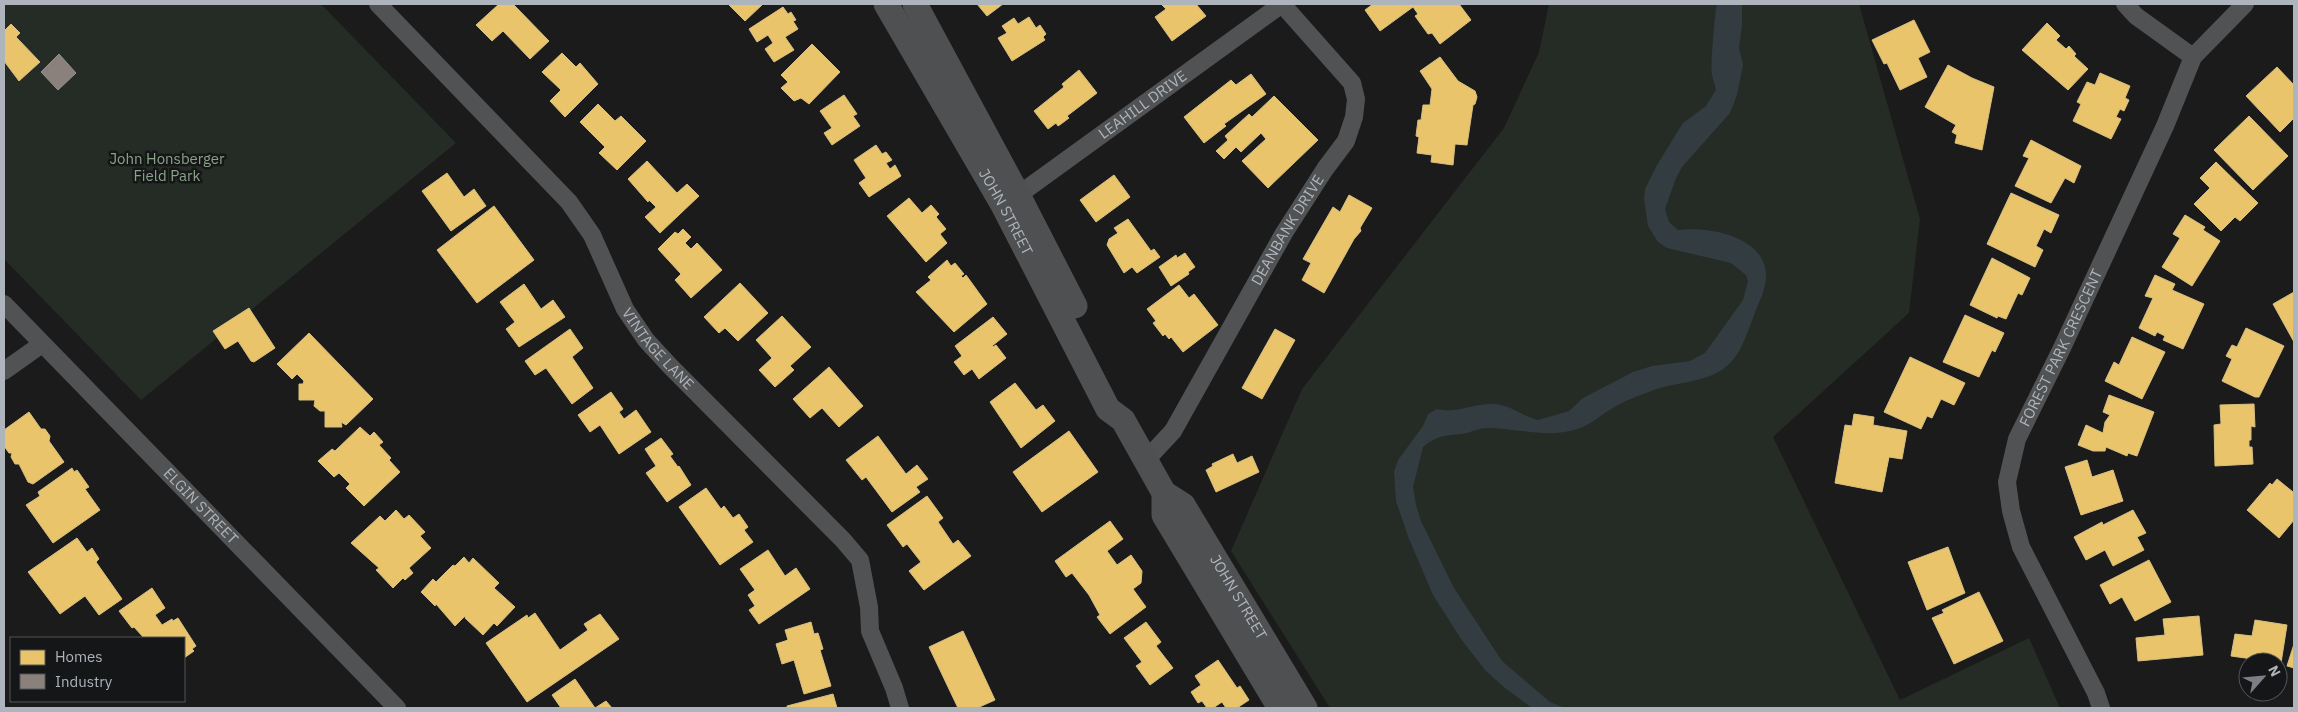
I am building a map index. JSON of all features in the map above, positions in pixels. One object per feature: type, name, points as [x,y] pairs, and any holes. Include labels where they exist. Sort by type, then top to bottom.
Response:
[{"type":"main road","name":"JOHN STREET","points":[[886,4],[1011,200]]},
{"type":"main road","name":"JOHN STREET","points":[[915,4],[1011,200],[1108,409],[1123,420],[1164,493],[1164,515],[1280,708]]},
{"type":"main road","name":"JOHN STREET","points":[[1164,493],[1183,505],[1305,708]]},
{"type":"street","name":"VINTAGE LANE","points":[[378,4],[569,202],[592,235],[624,309],[646,340],[844,540],[860,560],[869,607],[870,631],[894,688],[900,708]]},
{"type":"street","name":"LEAHILL DRIVE","points":[[1011,200],[1282,4]]},
{"type":"street","name":"DEANBANK DRIVE","points":[[1146,460],[1173,431],[1284,233],[1324,169],[1346,141],[1354,116],[1356,98],[1352,83],[1282,4]]},
{"type":"street","points":[[2124,4],[2136,16],[2193,57]]},
{"type":"street","name":"FOREST PARK CRESCENT","points":[[2100,708],[2096,693],[2021,547],[2011,511],[2007,482],[2017,439],[2062,348],[2165,126],[2193,57],[2245,4]]},
{"type":"street","name":"ELGIN STREET","points":[[4,304],[397,708]]},
{"type":"street","points":[[4,371],[42,344]]},
{"type":"green space","name":"John Honsberger Field Park","points":[[4,4],[321,4],[456,143],[141,400],[4,259]]},
{"type":"green space","points":[[1549,4],[1859,4],[1920,219],[1909,313],[1773,437],[1900,700],[2029,638],[2060,708],[1330,708],[1231,551],[1302,389],[1504,128],[1539,52]]},
{"type":"shaded area","points":[[1717,4],[1742,4],[1739,48],[1743,65],[1737,95],[1730,113],[1682,167],[1665,209],[1669,222],[1678,230],[1704,230],[1733,236],[1756,251],[1763,262],[1766,281],[1739,352],[1731,362],[1714,374],[1661,388],[1636,397],[1617,405],[1577,429],[1566,432],[1543,433],[1484,428],[1441,437],[1432,440],[1423,447],[1413,487],[1416,505],[1421,521],[1454,588],[1502,661],[1550,702],[1565,708],[1532,708],[1485,670],[1461,639],[1433,595],[1409,539],[1396,501],[1394,472],[1398,460],[1423,426],[1428,414],[1437,409],[1457,410],[1484,404],[1497,404],[1538,420],[1569,411],[1583,398],[1633,372],[1652,366],[1690,361],[1705,353],[1743,300],[1748,281],[1746,275],[1731,263],[1667,248],[1658,242],[1648,226],[1644,199],[1645,189],[1657,165],[1683,123],[1706,106],[1716,90],[1712,70]]},
{"type":"building: Homes","points":[[499,4],[513,4],[549,41],[530,59],[503,31],[492,41],[476,25]]},
{"type":"building: Homes","points":[[728,4],[763,4],[745,21]]},
{"type":"building: Homes","points":[[977,4],[1003,4],[987,16]]},
{"type":"building: Homes","points":[[1161,4],[1196,4],[1206,16],[1172,41],[1155,17],[1166,9]]},
{"type":"building: Homes","points":[[1373,4],[1459,4],[1471,20],[1440,44],[1432,33],[1428,34],[1415,16],[1418,14],[1413,7],[1380,31],[1365,10]]},
{"type":"building: Homes","points":[[783,7],[788,14],[791,12],[796,20],[793,21],[798,29],[785,37],[794,50],[774,62],[765,49],[773,43],[768,35],[757,42],[749,29]]},
{"type":"building: Homes","points":[[1029,17],[1036,28],[1040,25],[1046,34],[1043,37],[1045,40],[1012,61],[998,38],[1007,33],[1002,26],[1014,18],[1018,24]]},
{"type":"building: Homes","points":[[1914,20],[1930,52],[1918,58],[1927,77],[1900,90],[1887,63],[1884,64],[1872,40]]},
{"type":"building: Homes","points":[[2047,23],[2060,36],[2056,40],[2066,49],[2069,46],[2076,54],[2074,56],[2088,69],[2068,90],[2022,50]]},
{"type":"building: Homes","points":[[11,24],[20,33],[16,37],[40,62],[19,81],[4,61],[4,31]]},
{"type":"building: Homes","points":[[812,44],[840,72],[809,104],[801,98],[794,101],[781,88],[788,82],[781,75]]},
{"type":"building: Homes","points":[[562,53],[576,67],[580,63],[598,84],[565,117],[550,101],[561,90],[542,72]]},
{"type":"building: Homes","points":[[1440,57],[1458,81],[1475,91],[1477,97],[1473,105],[1467,145],[1455,144],[1453,165],[1431,162],[1432,155],[1417,153],[1419,137],[1416,136],[1418,120],[1421,120],[1423,105],[1430,105],[1432,89],[1420,71]]},
{"type":"building: Homes","points":[[1948,65],[1994,87],[1982,150],[1955,143],[1957,135],[1952,132],[1956,125],[1925,107]]},
{"type":"building: Homes","points":[[2277,67],[2294,85],[2294,118],[2280,132],[2246,96]]},
{"type":"building: Homes","points":[[1079,70],[1097,93],[1067,116],[1069,118],[1061,124],[1058,126],[1056,123],[1048,129],[1034,111],[1064,87],[1062,84]]},
{"type":"building: Homes","points":[[2100,73],[2130,86],[2125,98],[2129,100],[2124,111],[2120,109],[2116,117],[2121,119],[2111,139],[2073,121],[2081,104],[2077,102],[2087,82],[2095,85]]},
{"type":"building: Homes","points":[[1251,74],[1266,94],[1224,124],[1226,126],[1204,143],[1184,117],[1231,80],[1236,85]]},
{"type":"building: Homes","points":[[844,95],[857,114],[853,116],[860,126],[832,145],[824,133],[832,128],[820,111]]},
{"type":"building: Homes","points":[[1274,96],[1318,140],[1268,188],[1242,161],[1266,139],[1261,133],[1241,152],[1236,147],[1224,159],[1216,151],[1228,140],[1225,136],[1249,114],[1252,117]]},
{"type":"building: Homes","points":[[598,104],[615,121],[621,116],[646,141],[617,170],[599,153],[605,147],[580,122]]},
{"type":"building: Homes","points":[[2249,116],[2288,156],[2253,190],[2214,150]]},
{"type":"building: Homes","points":[[2031,140],[2081,166],[2074,183],[2065,178],[2051,203],[2015,186],[2029,158],[2023,156]]},
{"type":"building: Homes","points":[[876,145],[882,154],[886,152],[892,160],[886,163],[890,169],[895,165],[901,176],[869,197],[859,183],[866,178],[854,160]]},
{"type":"building: Homes","points":[[647,161],[677,193],[687,184],[699,196],[660,233],[645,217],[656,207],[649,200],[648,202],[628,179]]},
{"type":"building: Homes","points":[[2216,162],[2258,203],[2240,221],[2235,217],[2221,231],[2194,204],[2210,188],[2200,178]]},
{"type":"building: Homes","points":[[447,173],[464,197],[474,189],[486,206],[451,231],[422,191]]},
{"type":"building: Homes","points":[[1114,175],[1130,197],[1096,222],[1080,200]]},
{"type":"building: Homes","points":[[2011,193],[2059,215],[2051,233],[2044,229],[2036,246],[2043,250],[2035,267],[1987,244]]},
{"type":"building: Homes","points":[[1349,195],[1372,208],[1360,228],[1361,231],[1354,239],[1324,293],[1302,280],[1311,263],[1303,259],[1333,207],[1340,212]]},
{"type":"building: Homes","points":[[909,198],[922,213],[931,205],[939,214],[936,217],[946,229],[940,234],[947,243],[926,262],[887,216]]},
{"type":"building: Homes","points":[[494,206],[534,260],[477,303],[437,250]]},
{"type":"building: Homes","points":[[2185,215],[2205,227],[2203,230],[2220,241],[2192,286],[2162,267],[2180,238],[2173,234]]},
{"type":"building: Homes","points":[[1128,219],[1151,251],[1154,249],[1160,257],[1137,273],[1132,267],[1124,273],[1107,245],[1109,239],[1118,233],[1114,228]]},
{"type":"building: Homes","points":[[683,229],[691,237],[685,243],[691,249],[697,243],[722,270],[691,298],[675,280],[681,274],[658,249],[675,232],[678,234]]},
{"type":"building: Homes","points":[[1185,253],[1195,267],[1188,272],[1189,274],[1171,286],[1159,267],[1176,255],[1177,258]]},
{"type":"building: Homes","points":[[1992,258],[2030,278],[2022,295],[2018,293],[2006,319],[1998,316],[1997,318],[1970,305]]},
{"type":"building: Homes","points":[[947,260],[951,266],[955,263],[964,274],[961,276],[963,278],[966,275],[987,304],[954,332],[916,292],[931,280],[928,277]]},
{"type":"building: Homes","points":[[2155,275],[2175,284],[2172,290],[2204,304],[2183,349],[2163,340],[2165,336],[2157,332],[2155,336],[2139,328],[2153,298],[2145,296]]},
{"type":"building: Homes","points":[[740,283],[768,313],[738,341],[725,328],[719,333],[704,317]]},
{"type":"building: Homes","points":[[524,284],[541,309],[553,300],[565,317],[519,347],[506,329],[515,322],[500,302]]},
{"type":"building: Homes","points":[[1179,285],[1189,298],[1194,294],[1218,325],[1183,352],[1171,337],[1169,339],[1165,334],[1163,336],[1153,323],[1156,321],[1147,309]]},
{"type":"building: Homes","points":[[2294,292],[2294,342],[2273,304]]},
{"type":"building: Homes","points":[[249,308],[275,348],[254,362],[251,361],[238,341],[225,349],[213,331]]},
{"type":"building: Homes","points":[[1965,315],[2004,333],[1995,352],[1992,350],[1979,377],[1943,362]]},
{"type":"building: Homes","points":[[782,316],[811,347],[790,366],[794,370],[775,387],[759,370],[772,358],[756,340]]},
{"type":"building: Homes","points":[[993,317],[1007,334],[992,346],[996,345],[1006,358],[979,379],[972,369],[964,375],[954,362],[962,356],[955,346]]},
{"type":"building: Homes","points":[[2246,328],[2284,346],[2259,397],[2255,397],[2222,381],[2232,359],[2226,356],[2232,345],[2237,347]]},
{"type":"building: Homes","points":[[570,329],[583,348],[572,357],[593,388],[572,404],[546,368],[535,375],[525,361]]},
{"type":"building: Homes","points":[[1275,329],[1295,340],[1262,399],[1242,388]]},
{"type":"building: Homes","points":[[309,333],[373,399],[346,425],[341,422],[342,427],[325,427],[325,411],[320,411],[314,406],[315,400],[299,400],[299,384],[303,384],[304,381],[297,374],[292,379],[277,364]]},
{"type":"building: Homes","points":[[2132,337],[2165,352],[2142,399],[2105,381],[2114,362],[2119,365]]},
{"type":"building: Homes","points":[[1910,357],[1965,383],[1954,405],[1941,399],[1932,418],[1927,416],[1921,429],[1884,412]]},
{"type":"building: Homes","points":[[829,367],[863,406],[839,427],[822,408],[810,418],[793,399]]},
{"type":"building: Homes","points":[[1015,383],[1036,410],[1043,405],[1055,421],[1021,448],[990,402]]},
{"type":"building: Homes","points":[[611,392],[623,409],[619,412],[624,419],[636,410],[651,432],[619,454],[600,425],[590,432],[578,415]]},
{"type":"building: Homes","points":[[2109,395],[2154,412],[2137,456],[2128,453],[2127,456],[2106,447],[2105,451],[2093,451],[2078,445],[2086,425],[2103,433],[2105,422],[2110,415],[2103,412]]},
{"type":"building: Homes","points":[[2254,404],[2255,427],[2251,426],[2251,440],[2249,440],[2249,447],[2252,447],[2253,464],[2215,466],[2214,425],[2221,424],[2220,405]]},
{"type":"building: Homes","points":[[29,412],[41,429],[45,429],[50,436],[49,441],[64,462],[33,484],[28,482],[19,464],[15,464],[11,457],[12,453],[9,453],[4,446],[4,430]]},
{"type":"building: Homes","points":[[1854,414],[1874,417],[1873,425],[1907,431],[1902,459],[1889,457],[1882,492],[1835,483],[1845,425],[1852,426]]},
{"type":"building: Homes","points":[[360,427],[370,436],[374,432],[383,442],[379,445],[400,472],[364,506],[346,488],[350,484],[339,473],[334,477],[318,461],[332,449],[335,451]]},
{"type":"building: Homes","points":[[1069,431],[1098,472],[1042,512],[1013,472]]},
{"type":"building: Homes","points":[[878,436],[906,474],[917,465],[928,479],[916,487],[920,492],[892,512],[866,477],[862,480],[846,460]]},
{"type":"building: Homes","points":[[661,438],[673,454],[670,456],[691,485],[667,502],[646,473],[656,466],[645,449]]},
{"type":"building: Homes","points":[[1233,454],[1237,463],[1252,456],[1259,472],[1216,492],[1206,470],[1213,466],[1212,464]]},
{"type":"building: Homes","points":[[2087,460],[2092,477],[2113,470],[2123,501],[2081,515],[2065,467]]},
{"type":"building: Homes","points":[[72,468],[74,472],[77,470],[89,487],[85,489],[100,510],[53,543],[26,505],[40,496],[38,492]]},
{"type":"building: Homes","points":[[2277,479],[2294,491],[2294,520],[2279,538],[2247,510],[2270,483],[2272,485]]},
{"type":"building: Homes","points":[[706,488],[721,509],[724,506],[733,518],[739,514],[748,527],[744,530],[753,542],[720,565],[679,507]]},
{"type":"building: Homes","points":[[927,496],[943,518],[938,522],[953,544],[958,540],[971,556],[924,590],[909,571],[921,562],[907,544],[903,547],[887,525]]},
{"type":"building: Homes","points":[[396,510],[404,519],[409,515],[425,532],[420,536],[431,548],[409,568],[413,573],[405,580],[403,578],[393,588],[376,570],[379,568],[351,543],[380,516],[385,521]]},
{"type":"building: Homes","points":[[2133,510],[2146,533],[2137,537],[2144,550],[2113,566],[2105,550],[2086,560],[2074,537],[2102,522],[2103,525]]},
{"type":"building: Homes","points":[[1110,521],[1123,539],[1107,551],[1117,565],[1131,555],[1142,571],[1141,583],[1133,589],[1146,607],[1110,634],[1097,617],[1100,615],[1089,595],[1072,573],[1066,577],[1055,561]]},
{"type":"building: Homes","points":[[77,538],[87,552],[92,548],[99,559],[96,562],[122,599],[99,615],[85,596],[60,614],[28,572]]},
{"type":"building: Homes","points":[[1948,547],[1965,593],[1927,610],[1908,562]]},
{"type":"building: Homes","points":[[768,550],[785,576],[796,568],[810,589],[759,624],[749,610],[755,606],[748,595],[755,590],[740,569]]},
{"type":"building: Homes","points":[[464,557],[469,563],[473,558],[499,583],[494,588],[515,607],[497,626],[494,623],[483,635],[465,618],[466,615],[455,626],[436,604],[435,606],[421,592],[433,579],[436,582]]},
{"type":"building: Homes","points":[[2149,560],[2171,602],[2135,621],[2122,597],[2110,604],[2100,585]]},
{"type":"building: Homes","points":[[152,588],[165,608],[155,615],[162,625],[178,618],[196,646],[192,649],[194,651],[185,657],[185,637],[143,637],[134,627],[132,628],[119,611]]},
{"type":"building: Homes","points":[[1979,592],[2003,641],[1954,664],[1932,618],[1944,613],[1942,610]]},
{"type":"building: Homes","points":[[535,613],[560,650],[588,630],[584,624],[600,614],[619,639],[527,702],[486,643],[527,615],[528,618]]},
{"type":"building: Homes","points":[[2199,616],[2203,655],[2138,661],[2136,638],[2165,635],[2163,619]]},
{"type":"building: Homes","points":[[2255,620],[2287,625],[2283,652],[2238,652],[2238,657],[2231,656],[2235,634],[2252,636]]},
{"type":"building: Homes","points":[[811,622],[814,634],[818,633],[823,649],[820,650],[831,686],[804,694],[794,660],[782,664],[776,644],[788,640],[785,630]]},
{"type":"building: Homes","points":[[1146,622],[1161,642],[1156,646],[1173,668],[1150,685],[1136,666],[1142,662],[1124,638]]},
{"type":"building: Homes","points":[[963,631],[995,700],[977,708],[958,708],[929,647]]},
{"type":"building: Homes","points":[[2294,644],[2294,668],[2288,666]]},
{"type":"building: Homes","points":[[1218,660],[1237,688],[1240,686],[1249,700],[1237,708],[1226,708],[1222,702],[1213,708],[1207,708],[1202,701],[1198,703],[1191,692],[1201,685],[1195,676]]},
{"type":"building: Homes","points":[[575,679],[595,708],[561,708],[552,695]]},
{"type":"building: Homes","points":[[833,694],[837,708],[787,708],[787,706]]},
{"type":"building: Homes","points":[[606,701],[612,708],[595,708]]},
{"type":"building: Industry","points":[[59,54],[76,73],[58,90],[41,72]]}]
